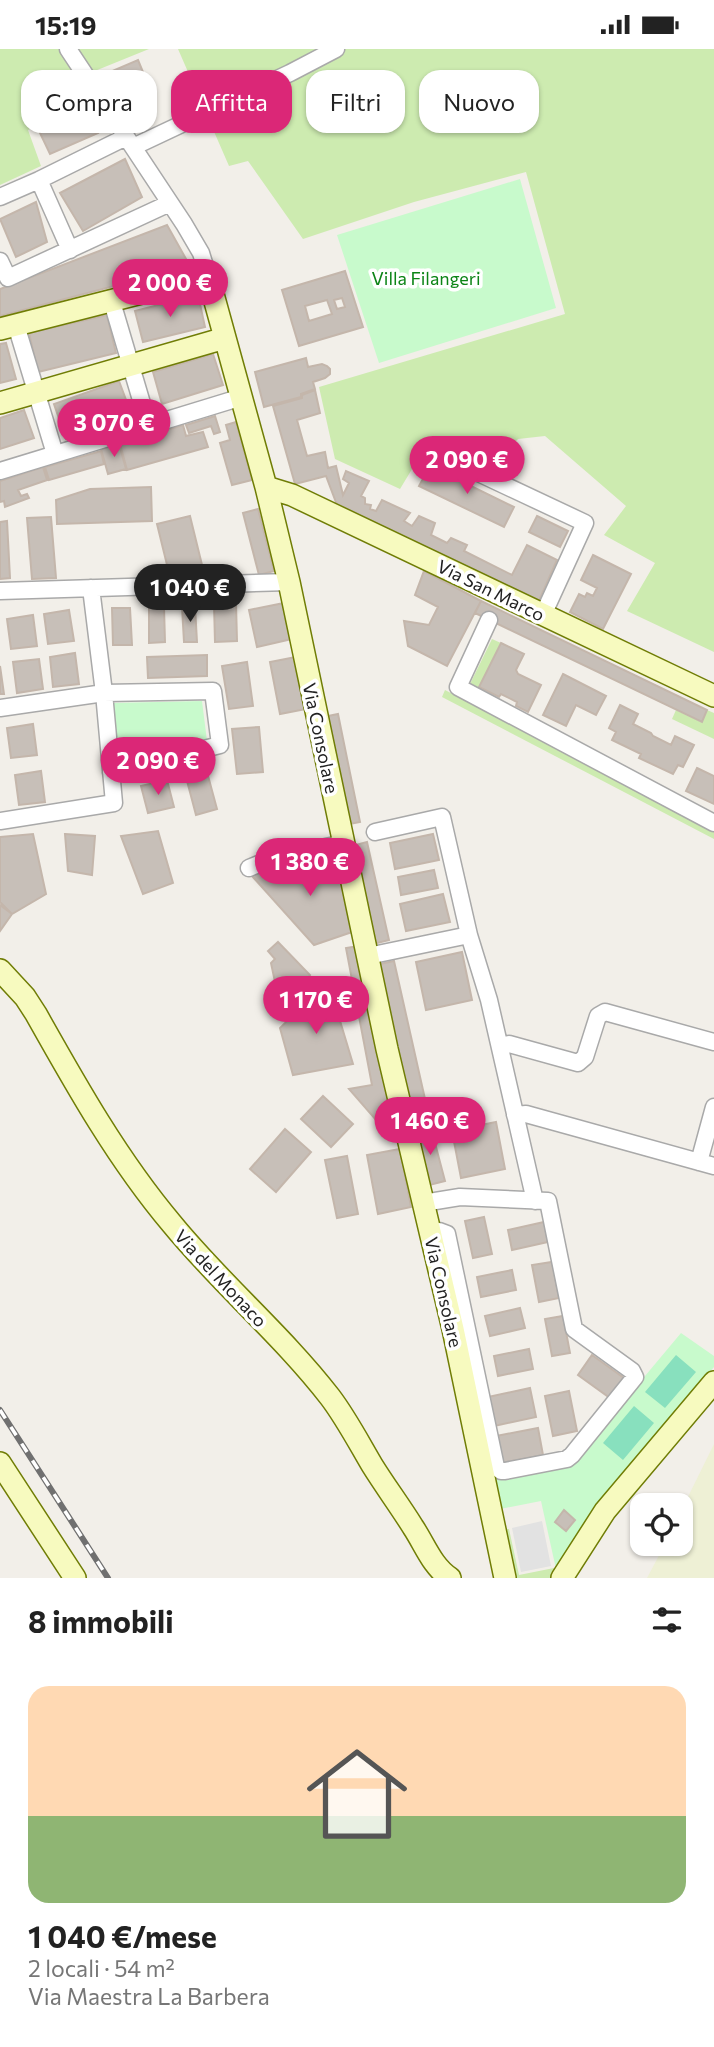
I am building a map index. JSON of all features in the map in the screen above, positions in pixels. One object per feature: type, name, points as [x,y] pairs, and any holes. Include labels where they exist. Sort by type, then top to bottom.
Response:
[{"type":"street","points":[[55,454],[36,392],[8,327],[208,276],[201,253],[68,49]]},
{"type":"street","points":[[0,197],[290,73],[336,49]]},
{"type":"street","points":[[39,180],[70,250]]},
{"type":"street","points":[[0,261],[8,278],[170,203]]},
{"type":"street","name":"Via Consolare","points":[[208,276],[267,487],[289,582],[387,1049],[453,1329],[500,1571]]},
{"type":"street","points":[[112,302],[149,427]]},
{"type":"street","points":[[0,403],[225,338]]},
{"type":"street","points":[[0,471],[242,397]]},
{"type":"street","points":[[438,454],[585,523],[542,615]]},
{"type":"street","name":"Via San Marco","points":[[267,487],[292,495],[495,608],[542,615],[714,696]]},
{"type":"street","points":[[0,591],[289,582]]},
{"type":"street","points":[[0,821],[114,803],[91,587]]},
{"type":"street","points":[[495,608],[458,687],[714,823]]},
{"type":"street","points":[[0,708],[104,693],[214,691],[220,745],[111,772]]},
{"type":"street","points":[[375,832],[442,817],[469,935],[489,1000],[535,1201]]},
{"type":"street","points":[[249,868],[271,859],[344,843]]},
{"type":"street","points":[[368,956],[469,935]]},
{"type":"street","name":"Via del Monaco","points":[[0,970],[25,997],[117,1152],[144,1189],[173,1226],[305,1366],[332,1399],[436,1566],[450,1578]]},
{"type":"street","points":[[500,1046],[509,1044],[578,1063],[585,1057],[598,1016],[605,1012],[714,1042]]},
{"type":"street","points":[[516,1115],[526,1114],[706,1164],[714,1107]]},
{"type":"street","points":[[424,1203],[460,1198],[548,1201],[574,1329],[632,1371],[635,1377],[572,1455],[505,1471],[496,1467],[446,1234],[439,1231],[430,1232]]},
{"type":"street","points":[[562,1578],[605,1511],[714,1382]]},
{"type":"street","points":[[0,1463],[75,1578]]},
{"type":"green space","points":[[0,49],[149,49],[97,70],[21,70],[21,133],[29,133],[41,166],[0,185]]},
{"type":"green space","points":[[178,49],[714,49],[714,652],[627,611],[655,563],[604,535],[626,506],[545,436],[518,439],[493,467],[432,436],[400,489],[335,459],[319,387],[565,314],[526,172],[414,202],[303,239],[248,161],[229,166],[215,133],[292,133],[292,70],[187,70]]},
{"type":"green space","name":"Villa Filangeri","points":[[520,179],[556,308],[379,363],[337,235]]},
{"type":"green space","points":[[492,639],[501,643],[478,691],[469,686]]},
{"type":"green space","points":[[445,690],[714,830],[714,839],[442,697]]},
{"type":"green space","points":[[202,701],[207,741],[120,761],[113,703]]},
{"type":"green space","points":[[676,710],[701,722],[707,710],[714,713],[714,739],[672,719]]},
{"type":"green space","points":[[681,1333],[714,1356],[714,1367],[605,1497],[556,1569],[541,1501],[500,1509],[493,1471],[573,1462]]},
{"type":"green space","points":[[676,1355],[696,1372],[665,1408],[645,1392]]},
{"type":"green space","points":[[634,1406],[654,1423],[623,1460],[603,1443]]},
{"type":"green space","points":[[714,1444],[714,1578],[647,1578],[659,1556],[693,1556],[693,1493],[690,1493]]},
{"type":"green space","points":[[505,1529],[509,1529],[519,1575],[556,1569],[550,1578],[515,1578]]},
{"type":"shaded area","points":[[542,1521],[551,1566],[521,1572],[512,1528]]},
{"type":"building","points":[[138,60],[142,70],[115,70]]},
{"type":"building","points":[[40,133],[98,133],[50,154]]},
{"type":"building","points":[[125,159],[142,197],[83,231],[60,193]]},
{"type":"building","points":[[36,202],[47,242],[16,257],[0,219]]},
{"type":"building","points":[[167,225],[190,266],[0,316],[0,289]]},
{"type":"building","points":[[345,271],[363,327],[299,346],[282,290]],"holes":[[[342,298],[345,307],[337,309],[334,300]],[[327,300],[332,314],[309,321],[305,306]]]},
{"type":"building","points":[[198,295],[205,327],[143,342],[135,311]]},
{"type":"building","points":[[107,315],[116,353],[38,372],[29,333]]},
{"type":"building","points":[[6,343],[16,379],[0,383],[0,344]]},
{"type":"building","points":[[213,354],[223,385],[162,404],[153,372]]},
{"type":"building","points":[[306,358],[308,367],[322,364],[330,369],[330,374],[313,382],[315,389],[301,394],[301,397],[264,407],[255,372]]},
{"type":"building","points":[[119,381],[132,416],[66,439],[54,404]]},
{"type":"building","points":[[315,390],[320,413],[297,420],[307,456],[325,452],[328,468],[336,466],[343,495],[349,483],[343,479],[346,471],[369,481],[361,496],[365,498],[365,504],[371,505],[370,509],[376,511],[382,500],[410,513],[404,521],[412,526],[419,516],[435,523],[431,535],[447,543],[451,538],[467,545],[464,551],[512,575],[527,545],[557,560],[538,603],[337,505],[326,476],[295,484],[273,406],[302,398],[302,395]]},
{"type":"building","points":[[24,410],[34,438],[0,449],[0,418]]},
{"type":"building","points":[[215,416],[220,432],[214,434],[211,426],[189,433],[186,425]]},
{"type":"building","points":[[236,422],[252,480],[232,485],[220,443],[230,440],[226,425]]},
{"type":"building","points":[[183,425],[186,436],[203,432],[208,447],[127,470],[120,444]]},
{"type":"building","points":[[119,444],[126,469],[108,474],[101,449]]},
{"type":"building","points":[[101,451],[104,464],[49,480],[45,467]]},
{"type":"building","points":[[430,466],[514,507],[504,527],[419,486]]},
{"type":"building","points":[[43,467],[47,480],[18,490],[21,496],[27,494],[29,498],[5,507],[4,501],[0,502],[0,481]]},
{"type":"building","points":[[151,487],[152,521],[57,524],[56,500],[90,489]]},
{"type":"building","points":[[258,509],[274,571],[259,575],[243,513]]},
{"type":"building","points":[[190,516],[203,569],[170,577],[157,524]]},
{"type":"building","points":[[537,516],[568,531],[560,547],[529,532]]},
{"type":"building","points":[[51,517],[56,578],[32,579],[27,518]]},
{"type":"building","points":[[7,521],[10,578],[0,579],[0,522]]},
{"type":"building","points":[[593,555],[631,574],[603,629],[570,612],[579,594],[585,597],[587,593],[593,596],[597,588],[581,580]]},
{"type":"building","points":[[424,571],[481,601],[447,666],[408,646],[404,621],[429,625],[438,607],[415,595]]},
{"type":"building","points":[[481,601],[707,710],[702,722],[475,613]]},
{"type":"building","points":[[236,603],[237,641],[215,642],[214,604]]},
{"type":"building","points":[[284,603],[292,639],[257,647],[249,610]]},
{"type":"building","points":[[195,606],[197,642],[184,642],[182,607]]},
{"type":"building","points":[[149,607],[164,607],[165,642],[149,643]]},
{"type":"building","points":[[112,608],[130,608],[132,645],[113,645]]},
{"type":"building","points":[[69,610],[74,641],[48,644],[44,614]]},
{"type":"building","points":[[33,615],[37,646],[11,649],[7,619]]},
{"type":"building","points":[[501,643],[524,654],[516,670],[518,674],[541,685],[528,712],[516,706],[517,702],[479,687]]},
{"type":"building","points":[[75,653],[79,684],[53,687],[50,657]]},
{"type":"building","points":[[207,655],[207,676],[148,678],[147,657]]},
{"type":"building","points":[[296,657],[306,709],[280,714],[270,662]]},
{"type":"building","points":[[39,659],[43,689],[17,693],[13,662]]},
{"type":"building","points":[[247,662],[253,706],[229,709],[222,666]]},
{"type":"building","points":[[0,666],[4,694],[0,694]]},
{"type":"building","points":[[563,674],[606,696],[596,715],[576,705],[566,726],[543,715]]},
{"type":"building","points":[[620,705],[638,714],[633,724],[653,736],[671,745],[675,736],[694,745],[683,767],[678,765],[673,774],[639,758],[641,754],[612,740],[616,732],[609,728]]},
{"type":"building","points":[[338,714],[360,822],[344,825],[323,717]]},
{"type":"building","points":[[33,724],[37,755],[11,758],[7,728]]},
{"type":"building","points":[[259,727],[263,772],[237,774],[232,729]]},
{"type":"building","points":[[697,768],[714,776],[714,804],[686,791]]},
{"type":"building","points":[[41,771],[45,802],[19,805],[15,775]]},
{"type":"building","points":[[207,772],[217,809],[196,815],[186,777]]},
{"type":"building","points":[[167,780],[174,807],[148,813],[141,786]]},
{"type":"building","points":[[158,831],[173,883],[143,894],[121,836]]},
{"type":"building","points":[[33,834],[46,894],[12,914],[0,902],[0,837]]},
{"type":"building","points":[[65,834],[95,836],[92,875],[68,871]]},
{"type":"building","points":[[433,834],[439,860],[395,869],[390,843]]},
{"type":"building","points":[[367,842],[389,940],[373,944],[352,846]]},
{"type":"building","points":[[336,857],[352,932],[314,945],[251,875]]},
{"type":"building","points":[[434,870],[438,888],[401,895],[398,877]]},
{"type":"building","points":[[443,894],[450,922],[406,931],[400,904]]},
{"type":"building","points":[[0,905],[12,914],[0,931]]},
{"type":"building","points":[[278,942],[310,975],[289,1006],[278,996],[271,963],[275,959],[268,951]]},
{"type":"building","points":[[359,946],[393,1127],[383,1128],[349,1089],[372,1085],[346,948]]},
{"type":"building","points":[[462,952],[472,1000],[426,1010],[416,962]]},
{"type":"building","points":[[394,961],[425,1099],[406,1103],[375,965]]},
{"type":"building","points":[[328,981],[353,1064],[293,1075],[280,1028]]},
{"type":"building","points":[[323,1096],[353,1124],[331,1147],[301,1119]]},
{"type":"building","points":[[496,1122],[505,1169],[461,1178],[452,1131]]},
{"type":"building","points":[[431,1128],[445,1181],[429,1185],[416,1132]]},
{"type":"building","points":[[285,1129],[311,1152],[276,1192],[250,1169]]},
{"type":"building","points":[[400,1149],[411,1207],[378,1214],[367,1155]]},
{"type":"building","points":[[347,1156],[358,1214],[337,1218],[325,1160]]},
{"type":"building","points":[[484,1217],[492,1254],[473,1258],[465,1221]]},
{"type":"building","points":[[544,1222],[548,1242],[512,1250],[508,1230]]},
{"type":"building","points":[[552,1262],[559,1298],[539,1302],[532,1265]]},
{"type":"building","points":[[512,1270],[516,1290],[481,1297],[477,1277]]},
{"type":"building","points":[[520,1308],[525,1328],[490,1336],[485,1316]]},
{"type":"building","points":[[563,1316],[570,1353],[552,1356],[545,1319]]},
{"type":"building","points":[[529,1349],[533,1369],[498,1376],[494,1356]]},
{"type":"building","points":[[592,1355],[624,1378],[610,1398],[578,1375]]},
{"type":"building","points":[[530,1388],[536,1417],[494,1426],[488,1397]]},
{"type":"building","points":[[569,1391],[577,1431],[553,1436],[545,1396]]},
{"type":"building","points":[[538,1428],[543,1455],[501,1463],[496,1436]]},
{"type":"building","points":[[564,1510],[575,1520],[566,1531],[555,1522]]},
{"type":"railway","points":[[0,1410],[108,1578]]}]
